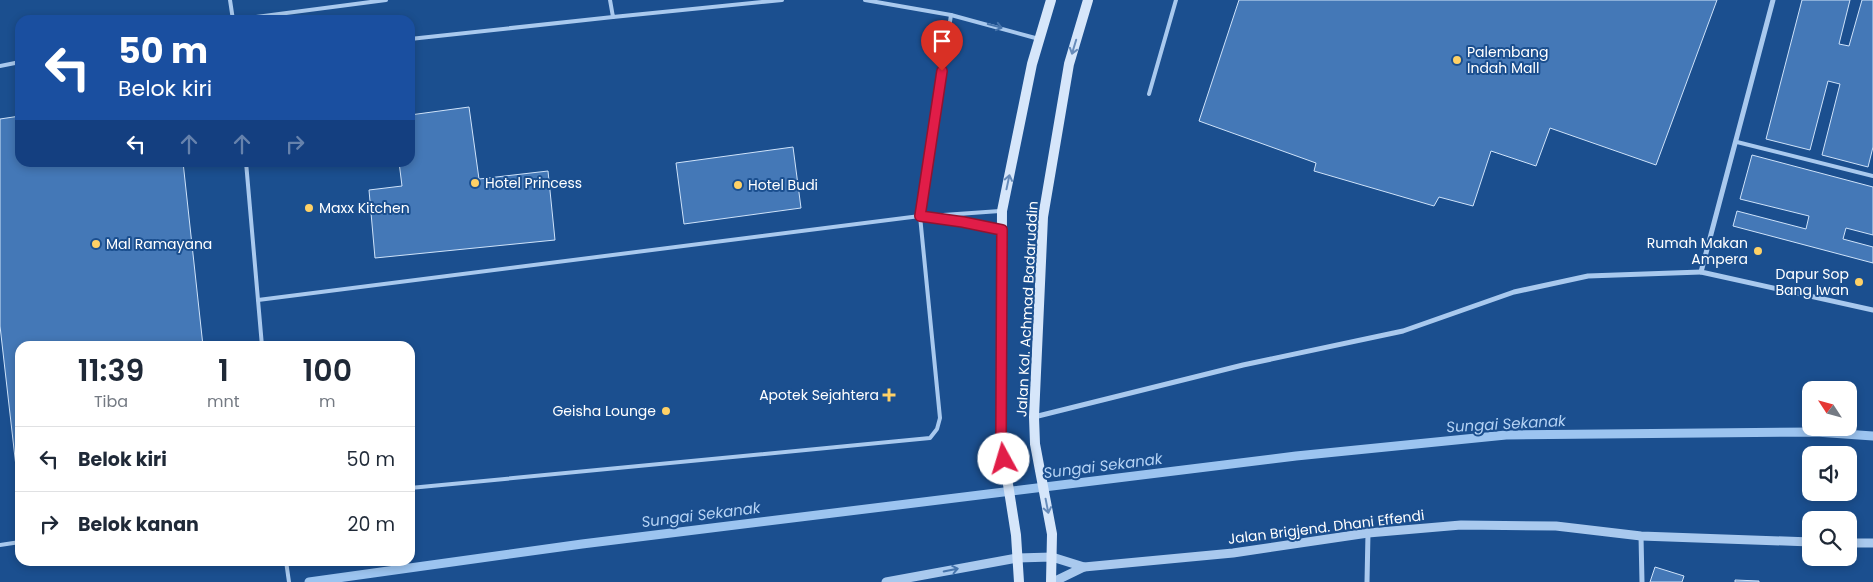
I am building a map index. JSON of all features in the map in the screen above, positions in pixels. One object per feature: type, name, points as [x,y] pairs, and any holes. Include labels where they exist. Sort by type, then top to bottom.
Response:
[{"type":"main road","name":"Jalan Kol. Achmad Badaruddin","points":[[1019,582],[1015,534],[1001,440],[1002,211],[1032,64],[1051,0]]},
{"type":"main road","name":"Jalan Kol. Achmad Badaruddin","points":[[1052,582],[1052,534],[1035,444],[1034,417],[1043,216],[1069,64],[1088,0]]},
{"type":"street","points":[[1701,272],[1737,142],[1773,0]]},
{"type":"street","points":[[1034,417],[1243,365],[1403,331],[1514,292],[1588,276],[1701,272],[1873,310]]},
{"type":"street","name":"Jalan Brigjend. Dhani Effendi","points":[[1084,567],[1232,552],[1368,532],[1460,525],[1556,526],[1641,536],[1802,542]]},
{"type":"street","points":[[1367,582],[1368,532]]},
{"type":"street","points":[[1641,536],[1642,582]]},
{"type":"street","points":[[1857,543],[1873,543]]},
{"type":"street","points":[[886,582],[1017,558],[1052,557],[1084,567]]},
{"type":"street","points":[[1052,582],[1084,567]]},
{"type":"lane","points":[[230,0],[232,15]]},
{"type":"lane","points":[[270,15],[386,0]]},
{"type":"lane","points":[[610,0],[613,17]]},
{"type":"lane","points":[[415,38],[782,0]]},
{"type":"lane","points":[[865,0],[951,14],[1039,39]]},
{"type":"lane","points":[[1149,94],[1176,0]]},
{"type":"lane","points":[[415,488],[930,438],[938,429],[940,418],[920,216],[951,14]]},
{"type":"lane","points":[[0,66],[15,63]]},
{"type":"lane","points":[[1737,142],[1873,176]]},
{"type":"lane","points":[[246,167],[262,341]]},
{"type":"lane","points":[[258,300],[920,216],[1002,211]]},
{"type":"lane","points":[[920,216],[1002,230]]},
{"type":"lane","points":[[0,545],[15,543]]},
{"type":"lane","points":[[287,566],[289,582]]},
{"type":"building","name":"Palembang Indah Mall","points":[[1239,0],[1717,0],[1656,165],[1550,128],[1536,166],[1491,151],[1473,206],[1439,197],[1434,206],[1314,171],[1316,163],[1199,121]]},
{"type":"building","points":[[1802,0],[1850,0],[1839,44],[1849,46],[1862,0],[1873,0],[1873,147],[1868,167],[1822,155],[1840,84],[1828,81],[1810,150],[1766,139]]},
{"type":"building","name":"Hotel Princess","points":[[469,107],[479,179],[548,171],[555,240],[375,258],[369,190],[402,186],[400,167],[415,167],[415,114]]},
{"type":"building","name":"Mal Ramayana","points":[[15,117],[15,167],[184,167],[202,341],[15,341],[15,458],[0,326],[0,119]]},
{"type":"building","name":"Hotel Budi","points":[[793,147],[801,208],[684,224],[676,163]]},
{"type":"building","points":[[1752,155],[1873,187],[1873,235],[1846,228],[1843,239],[1873,247],[1873,263],[1733,226],[1737,211],[1806,229],[1809,216],[1740,199]]},
{"type":"building","points":[[1655,567],[1684,576],[1682,582],[1650,582]]},
{"type":"building","points":[[1735,580],[1759,581],[1759,582],[1735,582]]},
{"type":"waterway","name":"Sungai Sekanak","points":[[309,582],[582,544],[1296,456],[1506,435],[1816,432],[1873,436]]},
{"type":"place","name":"Palembang Indah Mall","points":[[1457,60]]},
{"type":"place","name":"Hotel Princess","points":[[475,183]]},
{"type":"place","name":"Hotel Budi","points":[[738,185]]},
{"type":"place","name":"Maxx Kitchen","points":[[309,208]]},
{"type":"place","name":"Mal Ramayana","points":[[96,244]]},
{"type":"place","name":"Rumah Makan Ampera","points":[[1758,251]]},
{"type":"place","name":"Dapur Sop Bang Iwan","points":[[1859,282]]},
{"type":"place","name":"Apotek Sejahtera","points":[[889,395]]},
{"type":"place","name":"Geisha Lounge","points":[[666,411]]},
{"type":"route","points":[[942,71],[920,216],[1002,230],[1001,440],[1004,459]]}]
